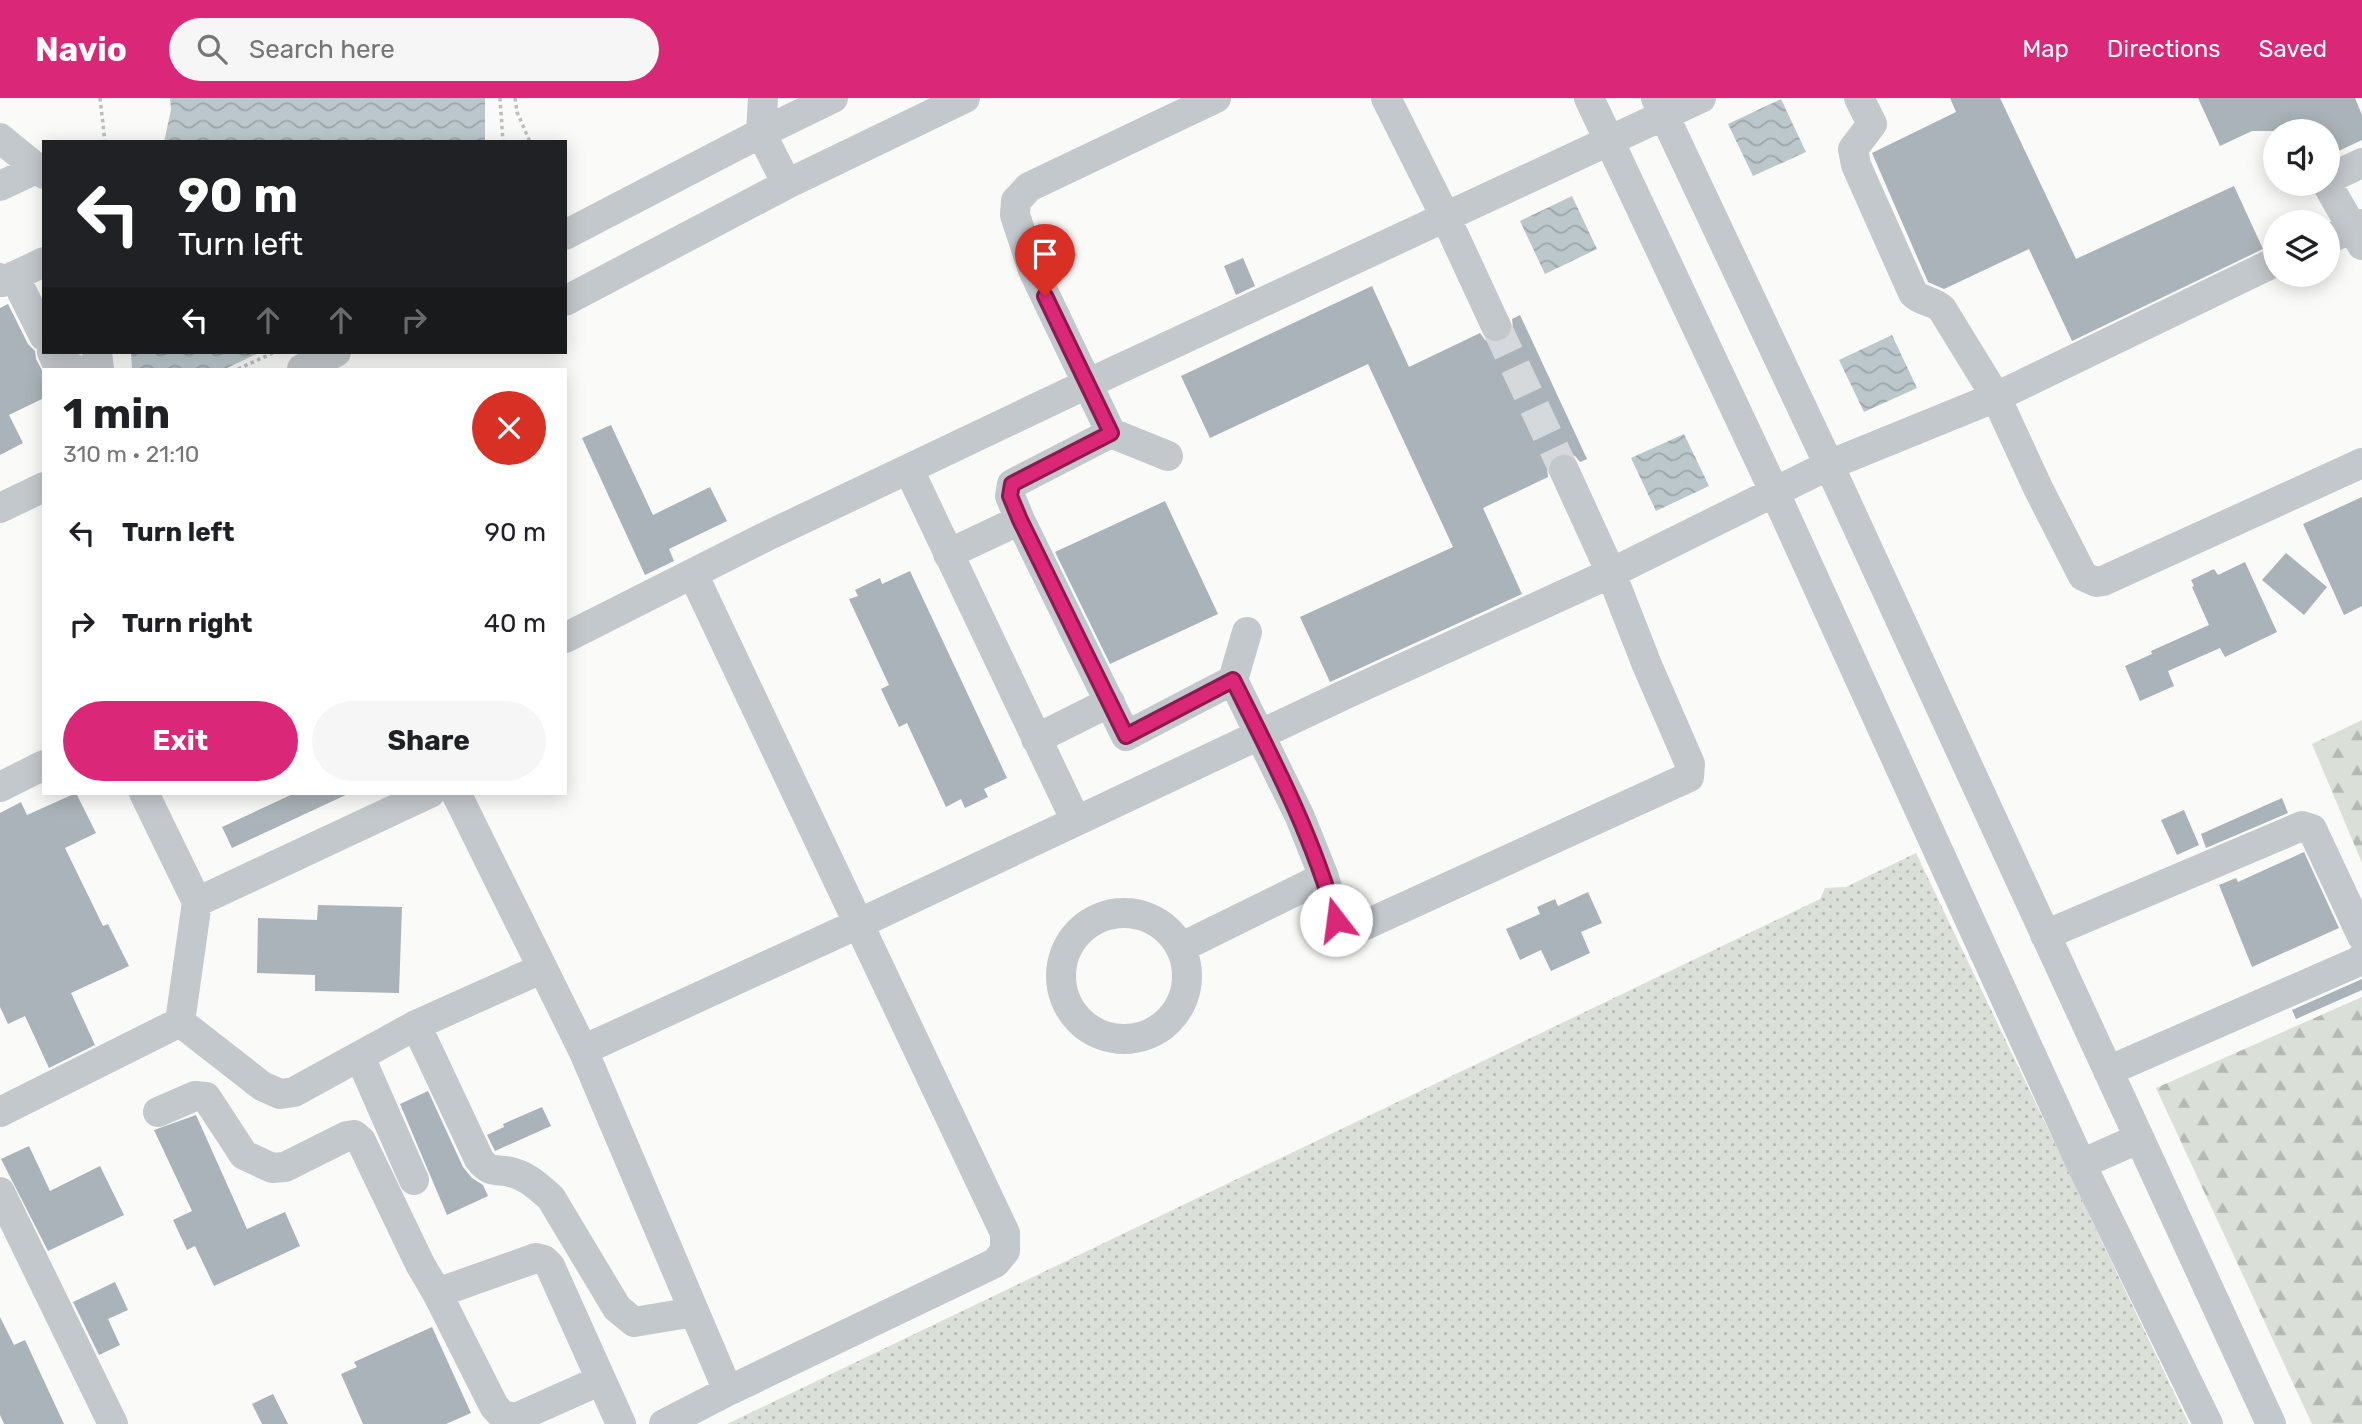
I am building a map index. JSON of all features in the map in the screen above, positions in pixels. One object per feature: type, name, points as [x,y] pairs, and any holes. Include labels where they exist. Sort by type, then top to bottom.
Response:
[{"type":"lane","points":[[763,98],[761,133],[787,184]]},
{"type":"lane","points":[[567,234],[833,98]]},
{"type":"lane","points":[[567,300],[787,184],[965,98]]},
{"type":"lane","points":[[1168,456],[1111,433],[1033,270],[1015,215],[1016,201],[1029,187],[1216,98]]},
{"type":"lane","points":[[1385,98],[1445,216],[1496,326]]},
{"type":"lane","points":[[1589,98],[1775,493],[2081,1164],[2208,1424]]},
{"type":"lane","points":[[567,637],[693,573],[1089,383],[1609,141],[1660,107],[1701,98]]},
{"type":"lane","points":[[1859,98],[1872,124],[1853,149],[1856,164],[1913,293],[1919,299],[1942,309],[1996,397],[2083,576],[2103,582],[2362,463]]},
{"type":"lane","points":[[1660,107],[1829,465],[2271,1424]]},
{"type":"lane","points":[[0,138],[41,171]]},
{"type":"lane","points":[[2340,174],[2362,163]]},
{"type":"lane","points":[[0,186],[41,171]]},
{"type":"lane","points":[[2334,196],[2351,234]]},
{"type":"lane","points":[[42,263],[7,277],[42,333]]},
{"type":"lane","points":[[583,1050],[1611,573],[1829,465],[1996,397],[2263,267]]},
{"type":"lane","points":[[53,354],[57,363],[72,368]]},
{"type":"lane","points":[[304,368],[332,354]]},
{"type":"lane","points":[[1111,433],[1012,484],[1010,496],[1124,733],[1128,736],[1233,680]]},
{"type":"lane","points":[[909,470],[1076,821]]},
{"type":"lane","points":[[1247,632],[1233,680],[1300,817],[1324,877],[1336,920],[1343,927],[1354,930],[1689,778],[1690,764],[1611,573],[1564,470]]},
{"type":"lane","points":[[0,508],[42,488]]},
{"type":"lane","points":[[948,554],[1020,520]]},
{"type":"lane","points":[[664,1424],[995,1263],[1005,1251],[1005,1233],[693,573]]},
{"type":"lane","points":[[1036,739],[1110,702]]},
{"type":"lane","points":[[0,787],[42,766]]},
{"type":"lane","points":[[145,795],[197,902],[180,1022]]},
{"type":"lane","points":[[197,902],[426,795]]},
{"type":"lane","points":[[457,795],[583,1050],[728,1391]]},
{"type":"lane","points":[[2045,935],[2302,826],[2312,830],[2362,936]]},
{"type":"lane","points":[[1182,947],[1324,877]]},
{"type":"lane","points":[[1124,912],[1147,916],[1167,928],[1182,947],[1188,969],[1186,993],[1175,1014],[1158,1030],[1136,1038],[1113,1038],[1091,1030],[1073,1014],[1063,993],[1060,970],[1067,947],[1081,929],[1101,916],[1124,912]]},
{"type":"lane","points":[[2108,1071],[2362,958]]},
{"type":"lane","points":[[180,1022],[262,1086],[280,1094],[294,1092],[416,1025],[541,969]]},
{"type":"lane","points":[[0,1112],[180,1022]]},
{"type":"lane","points":[[416,1025],[479,1159],[492,1171],[513,1172],[538,1186],[551,1198],[625,1317],[634,1322],[694,1312]]},
{"type":"lane","points":[[360,1056],[415,1180]]},
{"type":"lane","points":[[158,1112],[195,1096],[206,1097],[244,1155],[272,1168],[285,1167],[354,1135],[361,1141],[420,1264],[494,1406],[502,1415],[516,1418],[601,1380]]},
{"type":"lane","points":[[2081,1164],[2138,1139]]},
{"type":"lane","points":[[0,1192],[113,1424]]},
{"type":"lane","points":[[437,1293],[536,1258],[544,1260],[550,1266],[621,1424]]},
{"type":"path","points":[[100,98],[105,140]]},
{"type":"path","points":[[500,98],[503,140]]},
{"type":"path","points":[[515,98],[517,112],[529,140]]},
{"type":"path","points":[[240,368],[271,354]]},
{"type":"green space","points":[[2362,720],[2362,863],[2312,744]]},
{"type":"green space","points":[[1916,853],[2189,1424],[727,1424],[1820,899],[1825,888],[1846,887]]},
{"type":"green space","points":[[2362,997],[2362,1424],[2312,1424],[2156,1088]]},
{"type":"water","points":[[170,98],[485,98],[485,140],[164,140],[171,110]]},
{"type":"water","points":[[1781,99],[1806,152],[1753,176],[1728,124]]},
{"type":"water","points":[[1572,196],[1597,249],[1545,274],[1520,221]]},
{"type":"water","points":[[1892,335],[1917,388],[1864,412],[1839,360]]},
{"type":"water","points":[[131,354],[257,354],[227,368],[132,368]]},
{"type":"water","points":[[1684,434],[1709,486],[1656,511],[1631,458]]},
{"type":"building","points":[[1950,98],[2000,98],[2076,259],[2234,186],[2263,249],[2072,341],[2029,249],[1944,289],[1928,282],[1872,153],[1956,112]]},
{"type":"building","points":[[2198,98],[2355,98],[2362,115],[2362,140],[2340,150],[2340,119],[2263,119],[2263,131],[2252,131],[2220,146]]},
{"type":"building","points":[[1243,258],[1255,286],[1236,295],[1224,266]]},
{"type":"building","points":[[1372,286],[1409,367],[1480,333],[1485,340],[1504,342],[1510,337],[1512,319],[1520,315],[1587,459],[1580,462],[1575,456],[1566,453],[1556,454],[1549,460],[1548,477],[1483,508],[1522,594],[1330,682],[1300,617],[1453,547],[1368,364],[1210,438],[1181,376]]},
{"type":"building","points":[[8,304],[28,344],[35,351],[42,370],[42,399],[9,415],[23,443],[0,455],[0,308]]},
{"type":"building","points":[[611,425],[653,515],[710,487],[727,521],[669,549],[674,561],[645,575],[582,438]]},
{"type":"building","points":[[2362,497],[2362,606],[2344,615],[2303,524]]},
{"type":"building","points":[[1165,501],[1218,614],[1110,664],[1055,552]]},
{"type":"building","points":[[2286,553],[2327,587],[2304,615],[2262,580]]},
{"type":"building","points":[[2245,562],[2277,632],[2225,657],[2220,648],[2168,671],[2174,686],[2140,701],[2125,666],[2209,625],[2191,580],[2214,569],[2218,575]]},
{"type":"building","points":[[910,571],[1007,778],[984,789],[988,797],[965,808],[961,799],[946,807],[907,723],[899,727],[881,689],[889,685],[849,599],[858,596],[855,590],[880,578],[882,584]]},
{"type":"building","points":[[77,795],[96,833],[65,848],[103,926],[108,924],[129,966],[71,993],[95,1045],[49,1068],[25,1016],[8,1024],[0,1007],[0,813],[21,802],[27,815]]},
{"type":"building","points":[[291,795],[346,795],[232,848],[222,827]]},
{"type":"building","points":[[2282,798],[2288,813],[2206,848],[2201,834]]},
{"type":"building","points":[[2184,810],[2199,845],[2177,855],[2161,820]]},
{"type":"building","points":[[2304,852],[2339,928],[2252,967],[2219,885],[2236,878],[2238,882]]},
{"type":"building","points":[[1588,892],[1602,923],[1581,932],[1590,953],[1551,971],[1541,950],[1520,960],[1506,929],[1540,914],[1537,907],[1555,899],[1558,906]]},
{"type":"building","points":[[318,905],[402,907],[399,993],[315,991],[315,975],[257,973],[258,918],[317,920]]},
{"type":"building","points":[[2362,979],[2362,990],[2296,1019],[2292,1010]]},
{"type":"building","points":[[428,1091],[463,1167],[472,1178],[483,1185],[488,1196],[447,1215],[400,1104]]},
{"type":"building","points":[[542,1107],[551,1126],[495,1151],[487,1135],[504,1127],[503,1124]]},
{"type":"building","points":[[196,1115],[247,1229],[285,1212],[300,1246],[214,1286],[195,1246],[187,1250],[173,1220],[192,1211],[154,1130]]},
{"type":"building","points":[[29,1146],[50,1191],[100,1166],[124,1215],[48,1251],[1,1159]]},
{"type":"building","points":[[115,1282],[128,1310],[108,1319],[120,1345],[99,1355],[73,1302]]},
{"type":"building","points":[[0,1317],[14,1345],[25,1340],[64,1424],[4,1424],[0,1415]]},
{"type":"building","points":[[432,1327],[471,1413],[446,1424],[363,1424],[341,1374],[357,1367],[354,1362]]},
{"type":"building","points":[[273,1394],[288,1424],[262,1424],[252,1404]]},
{"type":"tunnel","points":[[1496,326],[1564,470]]},
{"type":"route","points":[[1045,296],[1111,433],[1012,484],[1010,496],[1020,520],[1126,736],[1233,680],[1300,817],[1324,877],[1336,920]]}]
